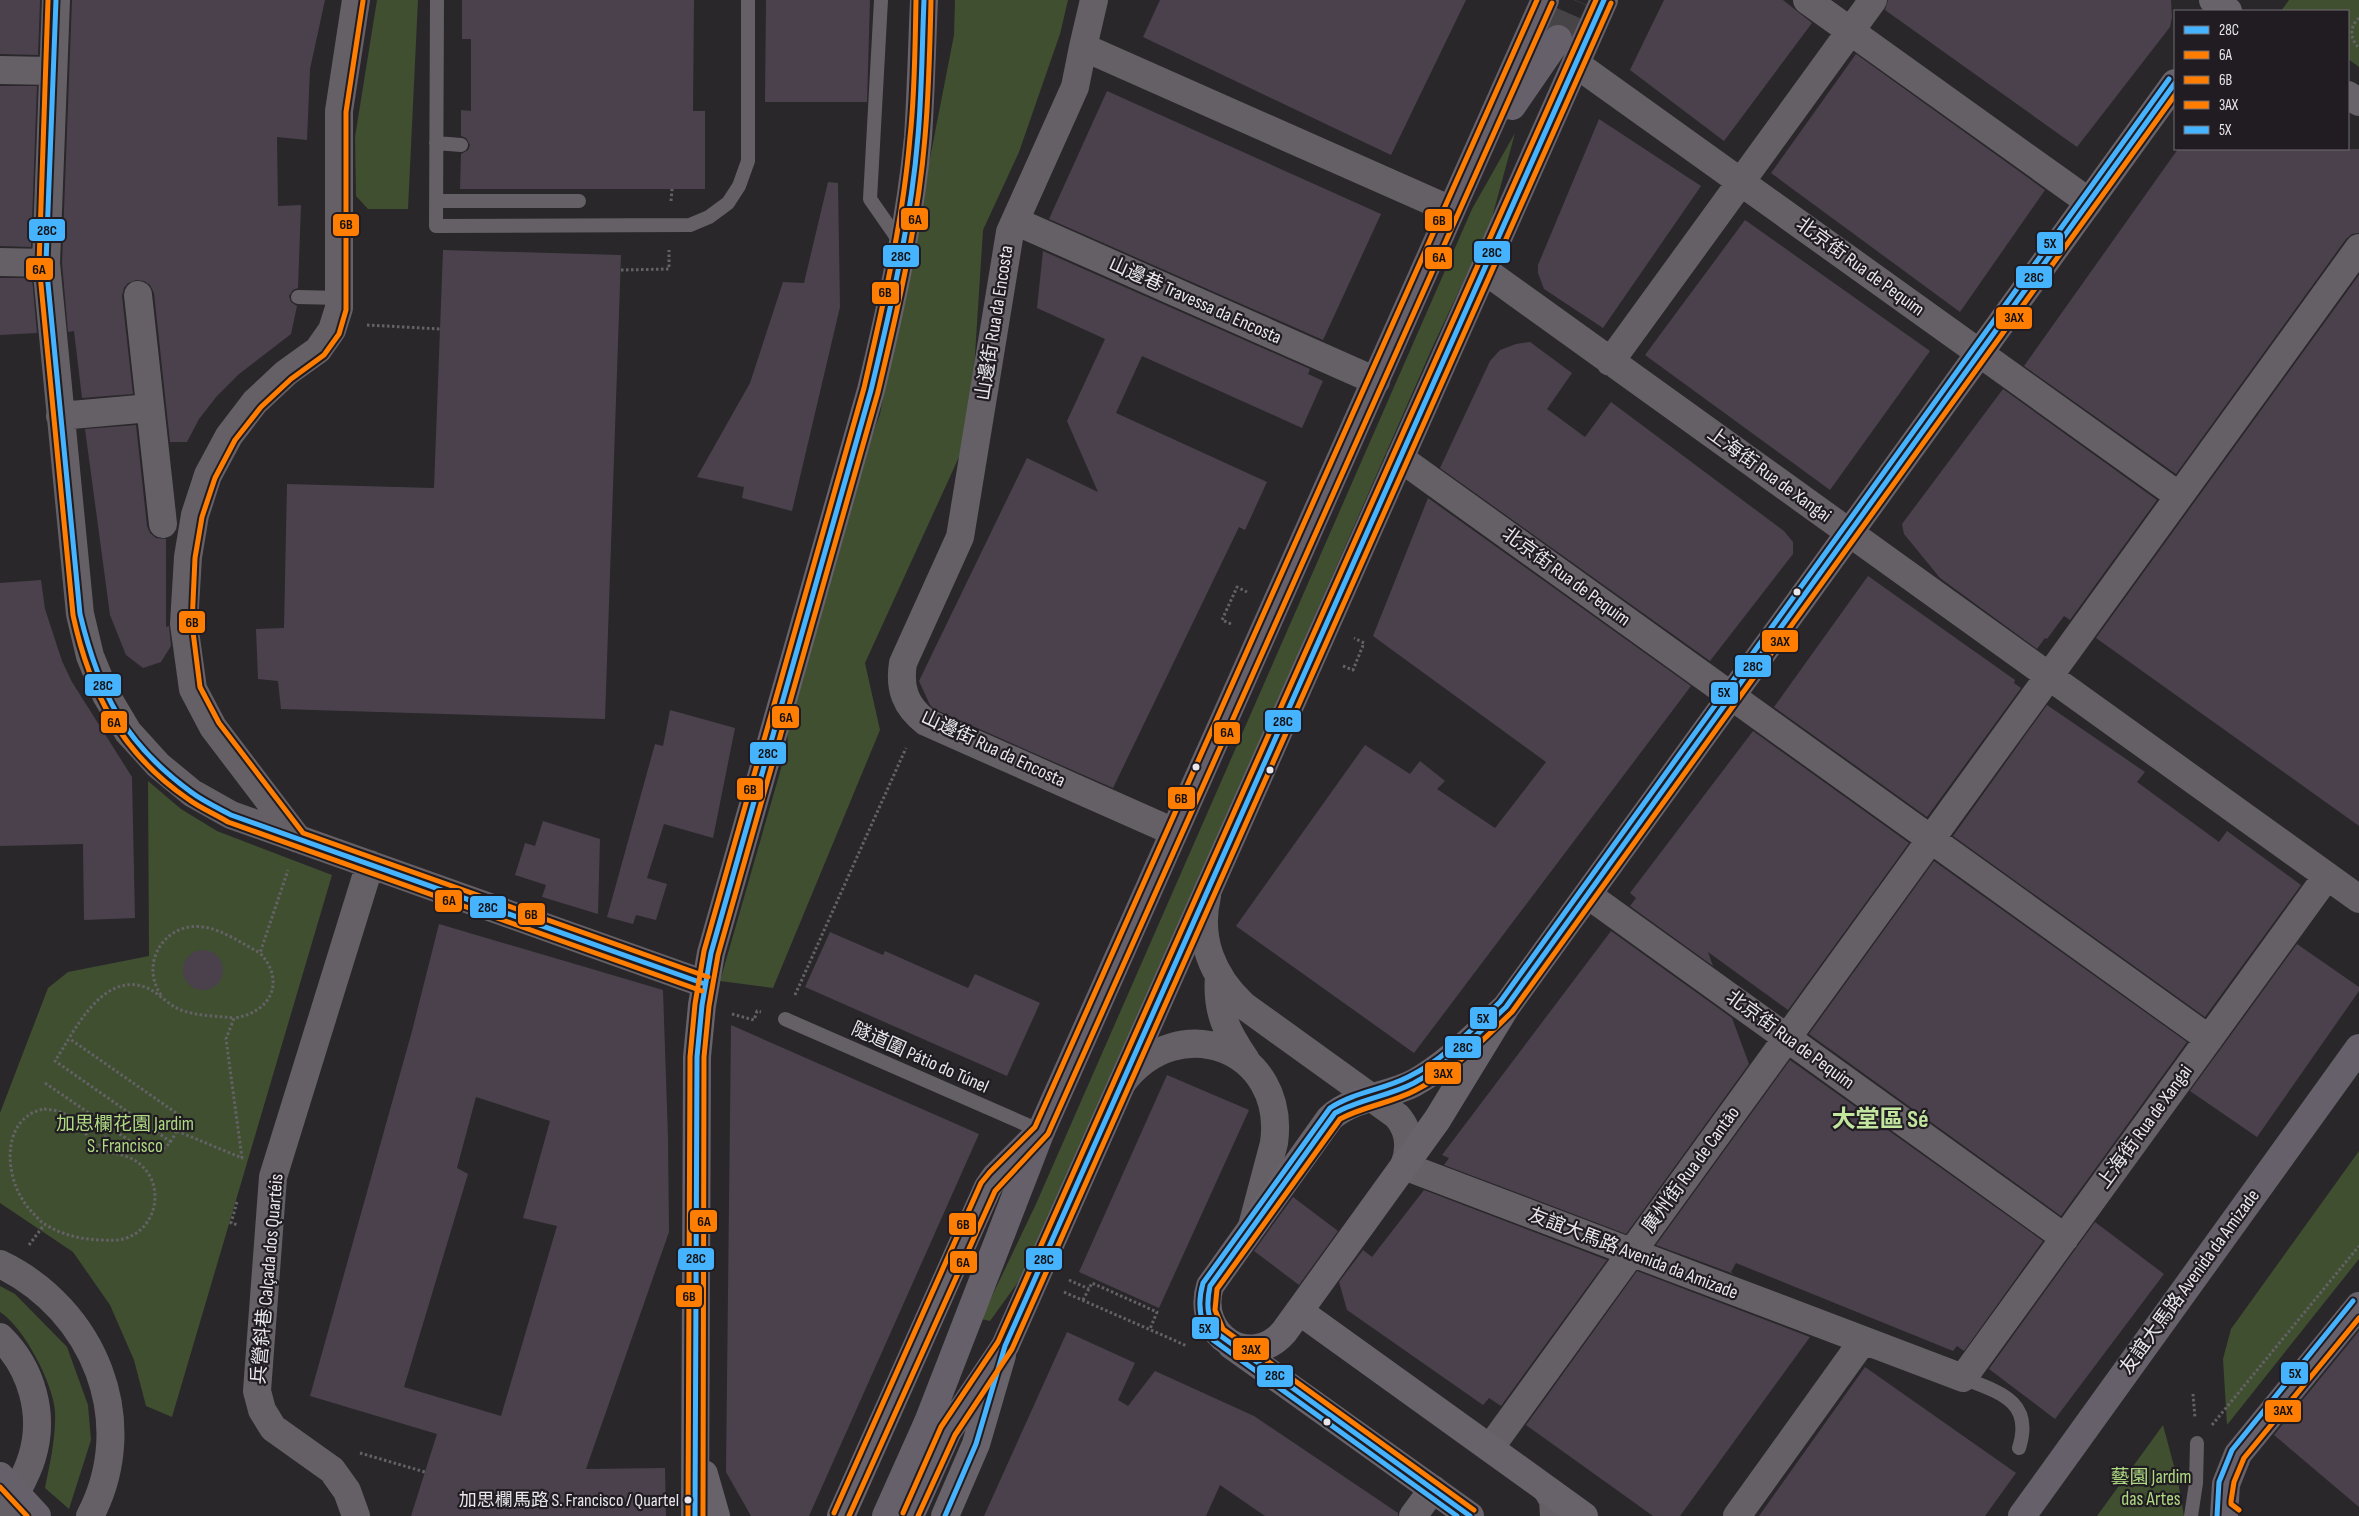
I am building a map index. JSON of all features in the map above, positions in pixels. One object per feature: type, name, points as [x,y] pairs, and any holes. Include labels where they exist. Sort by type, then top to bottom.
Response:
[{"type":"main road","points":[[910,1516],[938,1427],[1041,1131],[1545,0]]},
{"type":"main road","points":[[886,1516],[938,1427],[1005,1346],[1604,0]]},
{"type":"main road","points":[[1470,168],[1558,39],[1520,190]]},
{"type":"main road","name":"友誼大馬路 Avenida da Amizade","points":[[2022,1516],[2359,1048]]},
{"type":"main road","points":[[2227,1513],[2226,1484],[2238,1454],[2342,1335],[2359,1306]]},
{"type":"main road","points":[[7,1495],[37,1516]]},
{"type":"street","points":[[56,0],[51,71],[46,263],[60,416],[80,614],[90,656],[106,695],[128,732],[158,765],[192,793],[232,815],[705,984]]},
{"type":"street","points":[[298,839],[213,727],[193,689],[184,624],[188,558],[194,515],[208,475],[229,436],[255,402],[286,373],[318,350],[332,330],[339,308],[339,112],[356,0]]},
{"type":"street","points":[[695,1516],[697,1057],[705,984],[711,953],[871,390],[903,246],[918,137],[924,0]]},
{"type":"street","name":"山邊街 Rua da Encosta","points":[[1094,0],[1075,87],[1010,232],[960,537],[904,663],[901,680],[904,696],[912,711],[920,718],[1174,832]]},
{"type":"street","points":[[1807,0],[2089,202]]},
{"type":"street","points":[[1610,362],[1873,0]]},
{"type":"street","points":[[2213,0],[2227,10]]},
{"type":"street","points":[[1083,47],[1451,210]]},
{"type":"street","name":"北京街 Rua de Pequim","points":[[1576,64],[2179,496]]},
{"type":"street","points":[[0,70],[51,71]]},
{"type":"street","points":[[1224,1339],[1245,1348],[1263,1346],[1282,1335],[1437,1120],[1506,1007],[2174,84]]},
{"type":"street","points":[[2349,102],[2359,112]]},
{"type":"street","name":"山邊巷 Travessa da Encosta","points":[[1015,221],[1376,381]]},
{"type":"street","points":[[1787,1038],[2359,248]]},
{"type":"street","points":[[0,262],[46,263]]},
{"type":"street","name":"上海街 Rua de Xangai","points":[[1484,270],[2359,899]]},
{"type":"street","points":[[138,295],[163,524]]},
{"type":"street","points":[[60,416],[150,408]]},
{"type":"street","name":"北京街 Rua de Pequim","points":[[1400,458],[2209,1039]]},
{"type":"street","name":"兵營斜巷 Calçada dos Quartéis","points":[[356,1516],[348,1491],[336,1475],[273,1428],[262,1410],[257,1391],[273,1177],[370,864]]},
{"type":"street","name":"上海街 Rua de Xangai","points":[[1963,1378],[2327,876]]},
{"type":"street","points":[[1211,882],[1204,909],[1204,936],[1211,962],[1219,978],[1242,1005],[1374,1098],[1396,1116],[1404,1127],[1409,1144],[1404,1166]]},
{"type":"street","name":"北京街 Rua de Pequim","points":[[1588,895],[2065,1238]]},
{"type":"street","points":[[1219,978],[1218,999],[1222,1019],[1227,1031],[1270,1094],[1275,1115],[1274,1143],[1252,1227]]},
{"type":"street","points":[[1448,1506],[1224,1339],[1216,1332],[1208,1316],[1207,1297],[1214,1280],[1330,1118],[1344,1107],[1413,1083],[1443,1063],[1506,1007]]},
{"type":"street","name":"廣州街 Rua de Cantão","points":[[1490,1448],[1787,1038]]},
{"type":"street","points":[[1118,1090],[1139,1063],[1157,1052],[1177,1045],[1205,1044],[1238,1056],[1250,1065]]},
{"type":"street","points":[[841,1516],[988,1187],[1041,1131]]},
{"type":"street","name":"友誼大馬路 Avenida da Amizade","points":[[1404,1166],[1862,1342],[1963,1378]]},
{"type":"street","points":[[0,1264],[38,1287],[61,1308],[88,1345],[100,1373],[108,1410],[109,1449],[104,1479],[90,1516]]},
{"type":"street","points":[[1299,1311],[1584,1516]]},
{"type":"street","points":[[0,1337],[20,1362],[29,1379],[37,1418],[37,1438],[32,1457],[7,1495]]},
{"type":"street","points":[[1737,1516],[1862,1342]]},
{"type":"street","points":[[944,1516],[976,1444],[1005,1346]]},
{"type":"street","points":[[695,1442],[716,1516]]},
{"type":"street","points":[[1548,1490],[1554,1500],[1554,1516]]},
{"type":"street","points":[[1413,1516],[1448,1506]]},
{"type":"lane","points":[[437,0],[436,226],[690,225],[709,217],[728,203],[740,186],[748,160],[748,0]]},
{"type":"lane","points":[[881,0],[870,199],[903,246]]},
{"type":"lane","points":[[436,143],[461,144]]},
{"type":"lane","points":[[436,201],[579,201]]},
{"type":"lane","points":[[298,297],[339,298]]},
{"type":"lane","name":"隧道圍 Pátio do Túnel","points":[[785,1019],[1041,1131]]},
{"type":"lane","points":[[1963,1378],[2008,1398],[2017,1409],[2022,1421],[2023,1435],[2019,1448]]},
{"type":"lane","points":[[2191,1516],[2196,1483],[2197,1443]]},
{"type":"lane","points":[[1548,1490],[1569,1516]]},
{"type":"path","points":[[2359,18],[2353,27],[2352,33],[2353,40],[2359,48]]},
{"type":"path","points":[[785,1019],[920,718]]},
{"type":"path","points":[[260,953],[298,839]]},
{"type":"path","points":[[164,999],[156,987],[152,966],[159,946],[174,931],[188,926],[208,928],[260,953],[272,973],[270,997],[263,1007],[253,1014],[234,1018],[182,1010],[164,999],[143,986],[128,985],[114,988],[96,1000],[55,1061],[172,1142]]},
{"type":"path","points":[[177,1130],[242,1158],[226,1039],[234,1018]]},
{"type":"path","points":[[45,1083],[146,1152],[161,1151],[172,1142],[182,1117],[70,1039]]},
{"type":"path","points":[[4,1165],[18,1195],[44,1224],[80,1239],[121,1240],[134,1235],[149,1219],[155,1199],[153,1184],[147,1172],[130,1158],[96,1150],[82,1126],[58,1110],[37,1110],[24,1115],[13,1125]]},
{"type":"path","points":[[96,1150],[111,1129]]},
{"type":"path","points":[[2197,1443],[2359,1246]]},
{"type":"path","points":[[1034,1279],[1193,1348]]},
{"type":"path","points":[[1083,1300],[1092,1283],[1157,1312],[1150,1329]]},
{"type":"green space","points":[[377,0],[418,0],[408,209],[368,209],[356,196],[355,137]]},
{"type":"green space","points":[[955,0],[1068,0],[1060,34],[1019,152],[983,230],[970,433],[865,663],[880,730],[773,988],[720,981],[788,744],[783,684],[880,414],[954,35]]},
{"type":"green space","points":[[2289,0],[2359,0],[2359,67],[2349,60],[2349,10],[2282,10]]},
{"type":"green space","points":[[1515,133],[1490,225],[1433,346],[1062,1192],[1021,1278],[990,1321],[981,1319],[1036,1204],[1472,209]]},
{"type":"green space","name":"加思欄花園 Jardim S. Francisco","points":[[148,781],[181,809],[217,831],[332,875],[172,1417],[146,1406],[134,1360],[110,1305],[73,1252],[0,1203],[0,1113],[48,988],[68,972],[149,956]]},
{"type":"green space","name":"藝園 Jardim das Artes","points":[[2359,1151],[2359,1259],[2227,1425],[2223,1359],[2231,1329]]},
{"type":"green space","points":[[0,1286],[15,1294],[67,1347],[88,1405],[91,1440],[69,1509],[45,1488],[55,1431],[55,1411],[49,1386],[36,1357],[27,1343],[9,1319],[0,1312]]},
{"type":"green space","name":"藝園 Jardim das Artes","points":[[2163,1425],[2178,1481],[2184,1516],[2097,1516]]},
{"type":"building","points":[[0,0],[40,0],[38,55],[0,54]]},
{"type":"building","points":[[72,0],[325,0],[310,69],[307,140],[277,137],[278,206],[301,205],[298,288],[293,290],[289,296],[291,302],[297,306],[291,334],[239,374],[217,396],[199,419],[187,442],[170,442],[154,293],[150,285],[144,281],[136,280],[128,283],[124,288],[122,296],[133,394],[82,398],[74,331],[68,332],[62,263]]},
{"type":"building","points":[[462,0],[694,0],[693,111],[705,111],[705,189],[460,189],[461,154],[468,150],[470,145],[466,138],[461,136],[461,110],[471,111],[471,39],[462,39]]},
{"type":"building","points":[[766,0],[870,0],[867,102],[765,102]]},
{"type":"building","points":[[1160,0],[1466,0],[1391,155],[1143,37]]},
{"type":"building","points":[[1664,0],[1783,0],[1812,23],[1724,141],[1630,70]]},
{"type":"building","points":[[1888,0],[2171,0],[2172,17],[2170,27],[2077,147],[1885,10]]},
{"type":"building","points":[[1856,54],[2045,190],[1960,312],[1771,173]]},
{"type":"building","points":[[0,86],[37,86],[31,247],[0,246]]},
{"type":"building","points":[[1107,91],[1381,214],[1323,340],[1049,219]]},
{"type":"building","points":[[1599,119],[1701,186],[1603,328],[1544,289],[1538,273],[1538,265]]},
{"type":"building","points":[[2359,149],[2359,233],[2352,234],[2346,239],[2176,474],[2024,366],[2177,150]]},
{"type":"building","points":[[828,182],[838,183],[840,307],[792,511],[742,498],[744,487],[697,477],[750,383],[783,282],[804,283]]},
{"type":"building","points":[[1745,220],[1930,351],[1830,490],[1645,355]]},
{"type":"building","points":[[443,250],[621,255],[605,719],[281,709],[278,681],[258,679],[256,629],[284,628],[287,484],[434,488]]},
{"type":"building","points":[[1043,251],[1310,369],[1308,374],[1323,381],[1302,428],[1142,356],[1116,413],[1267,482],[1245,530],[1239,527],[1113,788],[934,709],[930,705],[919,681],[1027,458],[1098,492],[1067,421],[1105,339],[1037,308]]},
{"type":"building","points":[[2359,275],[2359,826],[2096,638]]},
{"type":"building","points":[[0,278],[32,278],[37,333],[0,335]]},
{"type":"building","points":[[1530,342],[1572,373],[1547,409],[1585,437],[1611,402],[1784,531],[1793,542],[1793,554],[1710,661],[1440,468],[1490,361],[1500,350],[1516,344]]},
{"type":"building","points":[[2003,389],[2157,500],[2070,620],[2064,616],[2037,649],[1940,578],[1904,534],[1902,524]]},
{"type":"building","points":[[136,425],[147,526],[150,533],[156,538],[166,539],[166,627],[169,626],[171,646],[161,662],[143,668],[126,655],[110,615],[85,429]]},
{"type":"building","points":[[1428,498],[1691,686],[1414,1053],[1236,926],[1365,745],[1410,774],[1420,761],[1445,781],[1437,789],[1495,828],[1546,762],[1373,636]]},
{"type":"building","points":[[1868,576],[2015,680],[2014,683],[2021,688],[1927,817],[1774,707]]},
{"type":"building","points":[[41,580],[45,609],[62,661],[72,682],[132,777],[135,918],[84,920],[83,844],[0,846],[0,583]]},
{"type":"building","points":[[2047,705],[2145,772],[2137,782],[2219,842],[2227,831],[2301,885],[2205,1017],[1953,836]]},
{"type":"building","points":[[670,710],[735,728],[713,838],[664,824],[647,878],[667,884],[656,920],[636,915],[633,924],[607,917],[655,744],[663,746]]},
{"type":"building","points":[[1753,731],[1909,843],[1788,1010],[1708,952],[1713,966],[1630,906],[1636,898],[1630,893]]},
{"type":"building","points":[[543,821],[600,839],[598,914],[542,897],[546,885],[515,875],[525,843],[535,846]]},
{"type":"building","points":[[1934,861],[2187,1042],[2061,1216],[1809,1034]]},
{"type":"building","points":[[439,924],[663,990],[669,1232],[586,1469],[665,1468],[666,1516],[411,1516],[437,1434],[310,1396],[412,1031]],"holes":[[[476,1097],[550,1121],[523,1218],[557,1226],[501,1416],[404,1387],[468,1174],[457,1168]]]},
{"type":"building","points":[[1611,931],[1732,1018],[1749,1064],[1626,1234],[1444,1165],[1449,1158],[1442,1155]]},
{"type":"building","points":[[830,932],[883,955],[885,951],[968,988],[975,974],[1040,1003],[1007,1076],[805,987]]},
{"type":"building","points":[[2297,944],[2359,987],[2359,991],[2257,1137],[2190,1091]]},
{"type":"building","points":[[203,950],[217,956],[223,970],[217,984],[203,990],[189,984],[183,970],[189,956]]},
{"type":"building","points":[[731,1025],[979,1134],[809,1516],[751,1516],[726,1472]]},
{"type":"building","points":[[1790,1060],[2043,1241],[1964,1351],[1957,1346],[1953,1351],[1736,1263],[1731,1272],[1734,1274],[1656,1245]]},
{"type":"building","points":[[1167,1075],[1249,1110],[1159,1308],[1079,1272]]},
{"type":"building","points":[[1424,1190],[1607,1260],[1501,1406],[1489,1398],[1483,1405],[1347,1310],[1339,1282],[1363,1250],[1372,1257]]},
{"type":"building","points":[[1293,1197],[1338,1231],[1299,1285],[1254,1251]]},
{"type":"building","points":[[2095,1222],[2164,1274],[2055,1419],[1989,1369]]},
{"type":"building","points":[[1637,1271],[1810,1337],[1680,1516],[1653,1516],[1526,1425]]},
{"type":"building","points":[[2359,1331],[2359,1507],[2274,1435]]},
{"type":"building","points":[[1067,1332],[1135,1363],[1118,1400],[1128,1406],[1155,1371],[1254,1416],[1398,1513],[1398,1516],[1265,1516],[1220,1485],[1206,1516],[984,1516]]},
{"type":"building","points":[[1865,1367],[2016,1473],[1985,1516],[1759,1516]]},
{"type":"tunnel","points":[[1558,39],[1575,0]]},
{"type":"transit line","name":"6A","points":[[48,0],[39,264],[73,615],[88,669],[112,719],[144,762],[165,781],[193,802],[228,822],[702,991]]},
{"type":"transit line","name":"28C","points":[[56,0],[46,263],[80,614],[87,642],[106,692],[131,735],[168,774],[196,795],[231,815],[705,984]]},
{"type":"transit line","name":"6B","points":[[688,1516],[690,1057],[695,1004],[704,951],[864,388],[878,326],[903,200],[907,169],[913,103],[916,0]]},
{"type":"transit line","name":"28C","points":[[695,1516],[697,1057],[702,1005],[711,953],[871,390],[893,296],[915,168],[924,0]]},
{"type":"transit line","name":"6A","points":[[703,1516],[704,1057],[709,1006],[718,955],[878,392],[900,297],[922,169],[930,52],[931,0]]},
{"type":"transit line","name":"6B","points":[[834,1513],[981,1183],[1035,1127],[1537,0]]},
{"type":"transit line","name":"6B","points":[[903,1513],[941,1427],[998,1342],[1596,0]]},
{"type":"transit line","name":"28C","points":[[945,1516],[976,1444],[1005,1346],[1604,0]]},
{"type":"transit line","name":"6B","points":[[363,1],[346,112],[346,310],[339,334],[324,355],[291,379],[261,407],[235,440],[215,478],[202,517],[195,558],[192,624],[200,687],[219,723],[303,833],[708,977]]},
{"type":"transit line","name":"6A","points":[[849,1516],[995,1191],[1048,1134],[1552,3]]},
{"type":"transit line","name":"6A","points":[[918,1516],[955,1435],[1012,1349],[1611,3]]},
{"type":"transit line","name":"5X","points":[[1457,1516],[1213,1340],[1208,1334],[1200,1313],[1203,1283],[1330,1108],[1349,1098],[1398,1081],[1434,1062],[1500,1002],[2169,79]]},
{"type":"transit line","name":"28C","points":[[1470,1516],[1218,1334],[1208,1311],[1210,1286],[1335,1113],[1354,1104],[1395,1091],[1427,1075],[1462,1048],[1506,1007],[2174,84]]},
{"type":"transit line","name":"3AX","points":[[1474,1510],[1223,1329],[1215,1310],[1217,1289],[1340,1119],[1407,1094],[1429,1083],[1467,1055],[1512,1012],[2174,96]]},
{"type":"transit line","name":"5X","points":[[2217,1516],[2219,1482],[2232,1450],[2353,1301]]},
{"type":"transit line","name":"3AX","points":[[2239,1510],[2231,1504],[2231,1501],[2234,1482],[2244,1458],[2359,1318]]},
{"type":"transit line","name":"6A","points":[[0,1487],[27,1516]]},
{"type":"place","name":"加思欄馬路 S. Francisco / Quartel","points":[[688,1500]]},
{"type":"district","name":"大堂區 Sé","points":[[1880,1119]]}]
